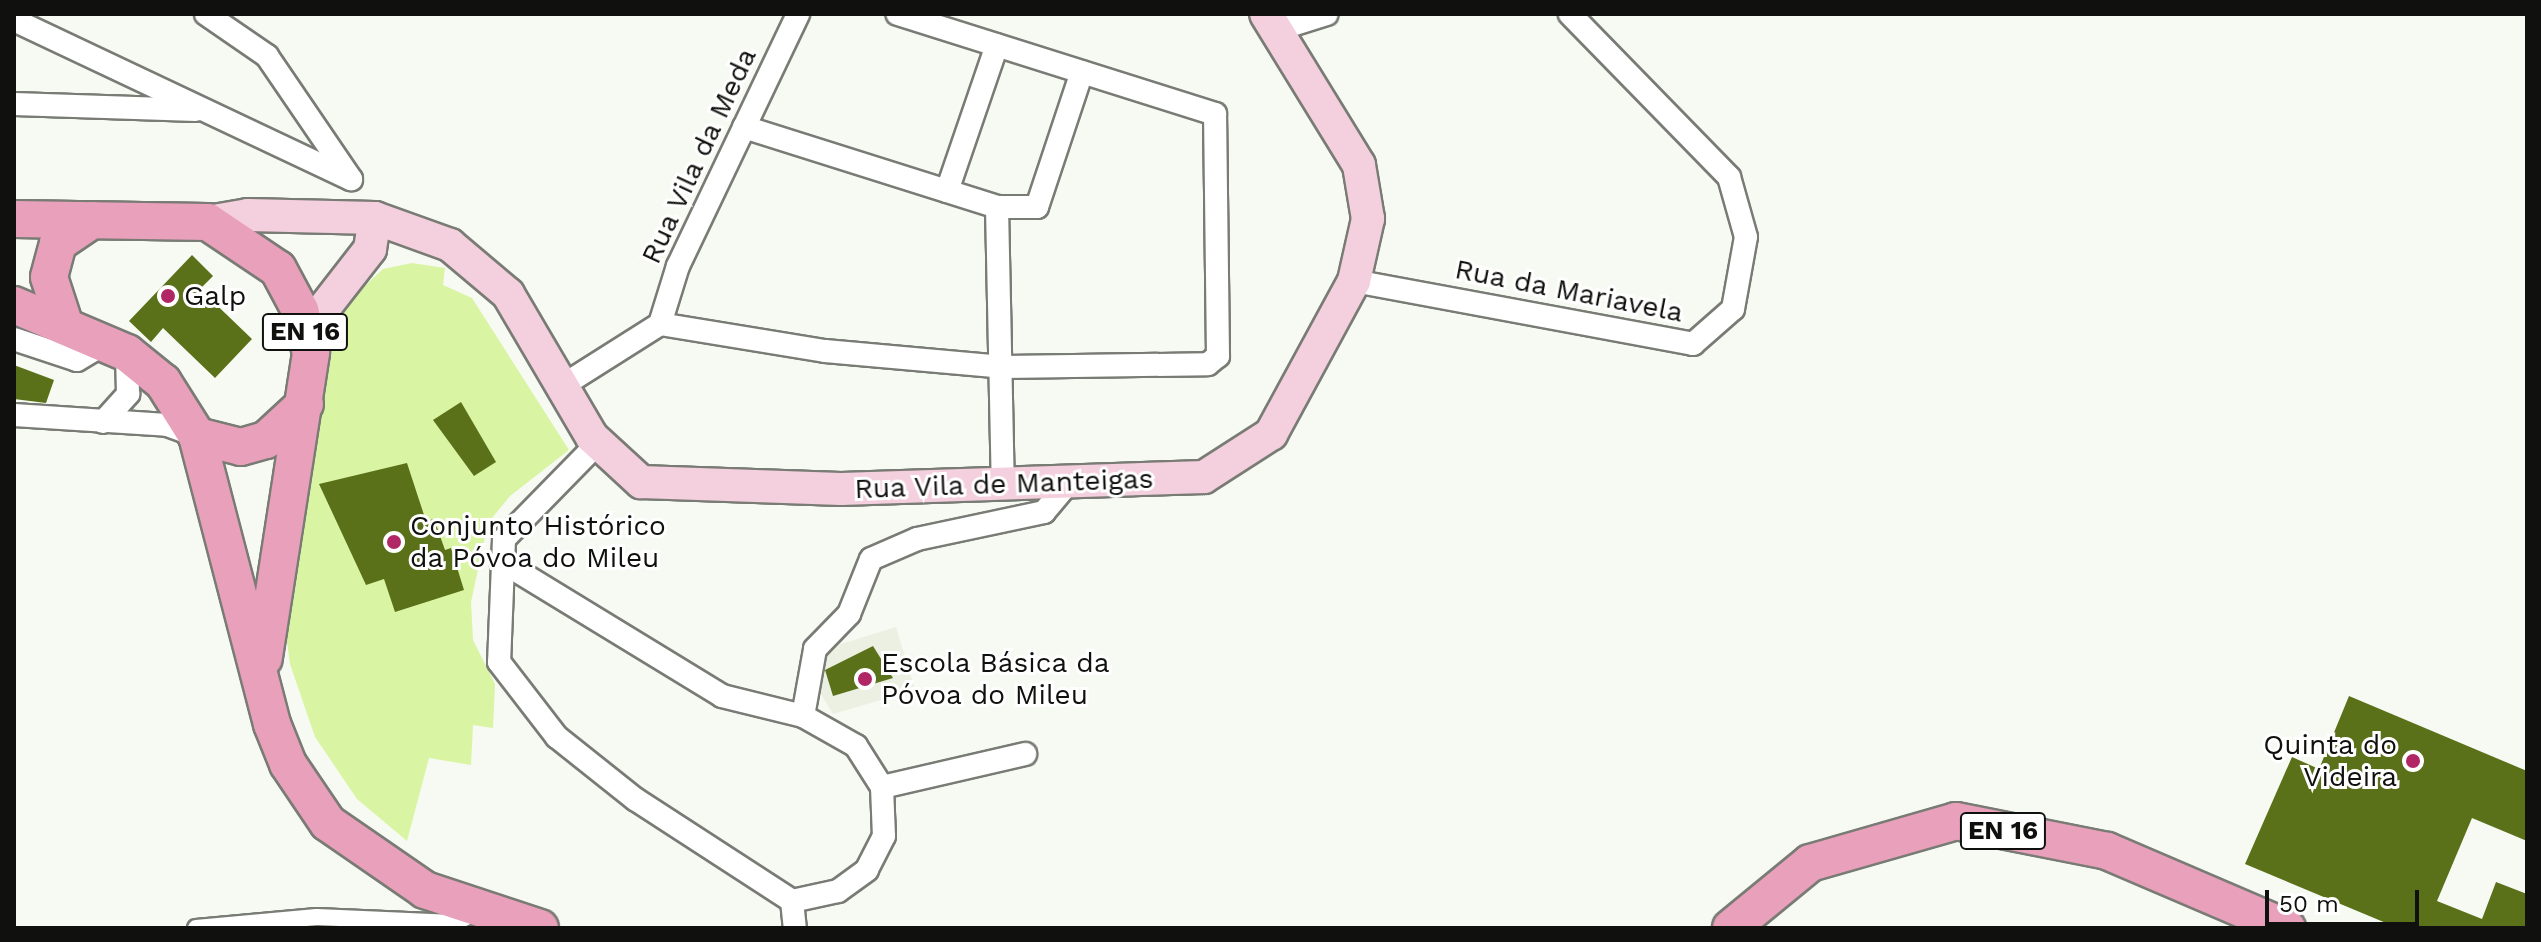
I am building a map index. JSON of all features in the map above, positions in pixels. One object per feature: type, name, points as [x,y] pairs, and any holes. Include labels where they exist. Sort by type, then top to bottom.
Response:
[{"type":"main road","name":"Rua Vila de Manteigas","points":[[193,222],[248,215],[375,218],[450,245],[508,294],[598,443],[641,482],[1003,485],[1204,477],[1271,434],[1354,281],[1368,219],[1359,165],[1271,22]]},
{"type":"main road","points":[[14,204],[212,207],[248,215]]},
{"type":"main road","points":[[311,353],[321,312],[370,249],[375,218]]},
{"type":"main road","name":"EN 16","points":[[14,219],[193,222],[278,269],[311,353],[295,414],[262,676]]},
{"type":"main road","points":[[64,323],[49,277],[58,243],[92,220]]},
{"type":"main road","name":"EN 16","points":[[193,222],[247,263],[273,293],[292,356],[295,414]]},
{"type":"main road","name":"EN 16","points":[[14,305],[64,323],[117,348],[163,382],[197,436],[288,764],[328,823],[381,866],[482,910],[540,928]]},
{"type":"main road","points":[[197,436],[241,447],[295,414]]},
{"type":"main road","name":"EN 16","points":[[1731,928],[1810,863],[1956,821],[2107,851],[2287,928]]},
{"type":"street","points":[[14,20],[354,185],[267,56],[206,14]]},
{"type":"street","name":"Rua Vila da Meda","points":[[660,324],[678,266],[798,14]]},
{"type":"street","points":[[1271,22],[1327,14]]},
{"type":"street","name":"Rua da Mariavela","points":[[1354,281],[1693,344],[1733,309],[1746,237],[1729,177],[1570,14]]},
{"type":"street","points":[[562,386],[660,324],[825,351],[1005,367],[1208,364],[1218,356],[1215,114],[906,15]]},
{"type":"street","points":[[947,191],[997,45]]},
{"type":"street","points":[[744,127],[997,207],[1037,207],[1082,72]]},
{"type":"street","points":[[14,104],[201,110]]},
{"type":"street","points":[[997,207],[1005,367],[1003,485]]},
{"type":"street","points":[[14,339],[77,360],[117,348],[128,394],[103,422]]},
{"type":"street","points":[[14,415],[167,425],[197,436]]},
{"type":"street","points":[[501,561],[722,696],[803,716],[856,746],[882,787],[884,836],[867,870],[838,891],[792,901],[635,799],[557,737],[499,662],[501,561],[504,539],[598,443]]},
{"type":"street","points":[[803,716],[815,649],[849,614],[871,559],[917,539],[1044,512],[1069,482]]},
{"type":"street","points":[[882,787],[1025,754]]},
{"type":"street","points":[[792,901],[795,928]]},
{"type":"street","points":[[196,928],[317,917],[454,923],[482,910]]},
{"type":"shaded area","name":"Escola Básica da Póvoa do Mileu","points":[[896,627],[915,690],[833,714],[818,689],[825,658],[841,644]]},
{"type":"green space","points":[[412,263],[445,268],[443,285],[472,298],[569,450],[510,496],[488,523],[471,602],[473,640],[495,684],[493,728],[473,725],[471,765],[429,758],[407,841],[357,799],[315,737],[290,664],[285,627],[339,310],[383,269]]},
{"type":"building","points":[[192,255],[213,276],[200,289],[252,339],[215,378],[163,328],[151,342],[129,321]]},
{"type":"building","points":[[14,365],[54,380],[46,403],[14,399]]},
{"type":"building","points":[[461,402],[496,462],[474,476],[433,420]]},
{"type":"building","name":"Conjunto Histórico da Póvoa do Mileu","points":[[407,463],[426,521],[434,519],[445,550],[451,548],[464,590],[395,612],[384,579],[366,585],[319,484]]},
{"type":"building","points":[[873,646],[893,678],[833,696],[825,670]]},
{"type":"building","points":[[2349,696],[2527,771],[2527,841],[2472,818],[2437,901],[2482,919],[2496,882],[2527,894],[2527,928],[2398,928],[2245,864],[2292,757],[2319,769]]},
{"type":"place","name":"Galp","points":[[168,296]]},
{"type":"place","name":"Conjunto Histórico da Póvoa do Mileu","points":[[394,542]]},
{"type":"place","name":"Escola Básica da Póvoa do Mileu","points":[[865,679]]},
{"type":"place","name":"Quinta do Videira","points":[[2413,761]]}]
